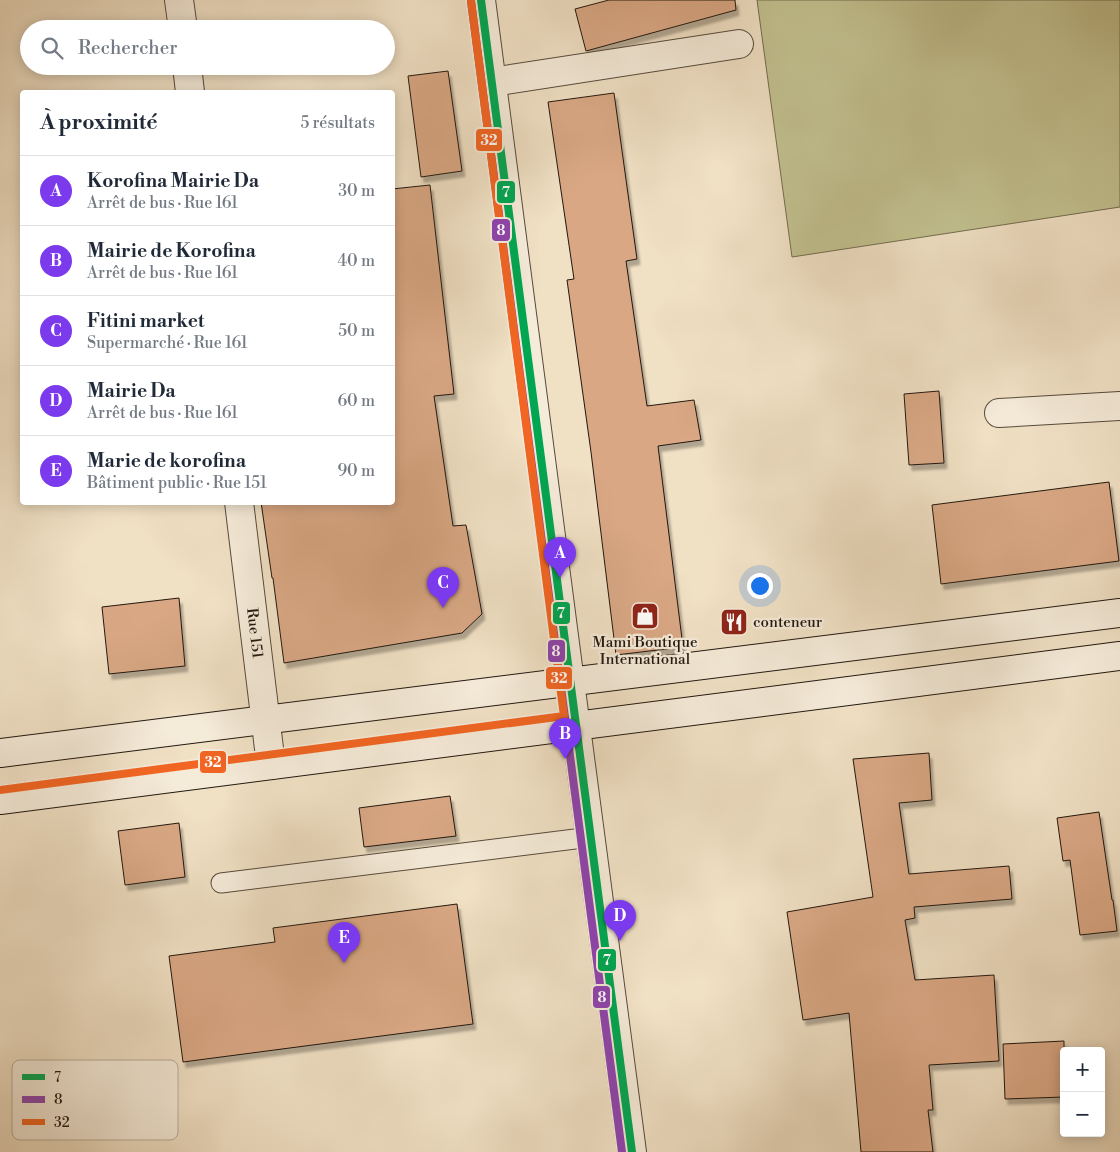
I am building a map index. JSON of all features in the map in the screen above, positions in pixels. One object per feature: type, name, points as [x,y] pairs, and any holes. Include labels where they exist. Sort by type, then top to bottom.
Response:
[{"type":"main road","points":[[179,0],[181,20]]},
{"type":"main road","points":[[482,0],[632,1152]]},
{"type":"main road","points":[[492,82],[739,44]]},
{"type":"main road","points":[[188,75],[190,90]]},
{"type":"main road","points":[[999,413],[1120,406]]},
{"type":"main road","name":"Rue 151","points":[[239,505],[271,765]]},
{"type":"main road","points":[[0,753],[1120,613]]},
{"type":"main road","points":[[0,800],[1120,656]]},
{"type":"lane","points":[[221,883],[591,837]]},
{"type":"shaded area","points":[[757,0],[1120,0],[1120,207],[792,257]]},
{"type":"building","points":[[609,0],[735,0],[736,10],[586,51],[575,9]]},
{"type":"building","points":[[448,71],[462,171],[421,177],[408,76]]},
{"type":"building","points":[[614,93],[637,259],[626,261],[647,406],[694,400],[701,440],[658,446],[683,647],[616,655],[591,452],[567,280],[574,279],[548,102]]},
{"type":"building","points":[[430,185],[454,394],[434,396],[453,526],[466,525],[482,614],[462,633],[284,663],[261,505],[395,505],[395,189]]},
{"type":"building","points":[[939,391],[944,463],[909,465],[904,394]]},
{"type":"building","points":[[1109,482],[1119,561],[941,584],[932,505]]},
{"type":"building","points":[[179,598],[185,666],[109,674],[102,607]]},
{"type":"building","points":[[929,753],[932,800],[899,803],[909,874],[1009,866],[1012,899],[914,907],[915,918],[905,920],[915,980],[994,975],[999,1061],[929,1065],[933,1110],[928,1110],[933,1152],[861,1152],[849,1013],[803,1020],[787,912],[873,897],[853,759]]},
{"type":"building","points":[[450,796],[456,836],[364,847],[359,808]]},
{"type":"building","points":[[1099,812],[1117,931],[1080,935],[1070,860],[1063,861],[1057,818]]},
{"type":"building","points":[[179,823],[185,877],[125,885],[118,831]]},
{"type":"building","points":[[457,904],[473,1024],[183,1062],[169,956],[275,942],[273,928]]},
{"type":"building","points":[[1064,1041],[1064,1047],[1060,1047],[1060,1097],[1005,1099],[1003,1044]]},
{"type":"transit line","name":"7","points":[[481,0],[632,1152]]},
{"type":"transit line","name":"8","points":[[471,1],[622,1152]]},
{"type":"transit line","name":"32","points":[[0,790],[564,716],[471,1]]},
{"type":"place","name":"Korofina Mairie Da","points":[[560,578]]},
{"type":"place","name":"Fitini market","points":[[443,608]]},
{"type":"place","name":"Mami Boutique International","points":[[645,616]]},
{"type":"place","name":"conteneur","points":[[734,622]]},
{"type":"place","name":"Mairie de Korofina","points":[[565,759]]},
{"type":"place","name":"Mairie Da","points":[[620,941]]},
{"type":"place","name":"Marie de korofina","points":[[344,963]]}]
